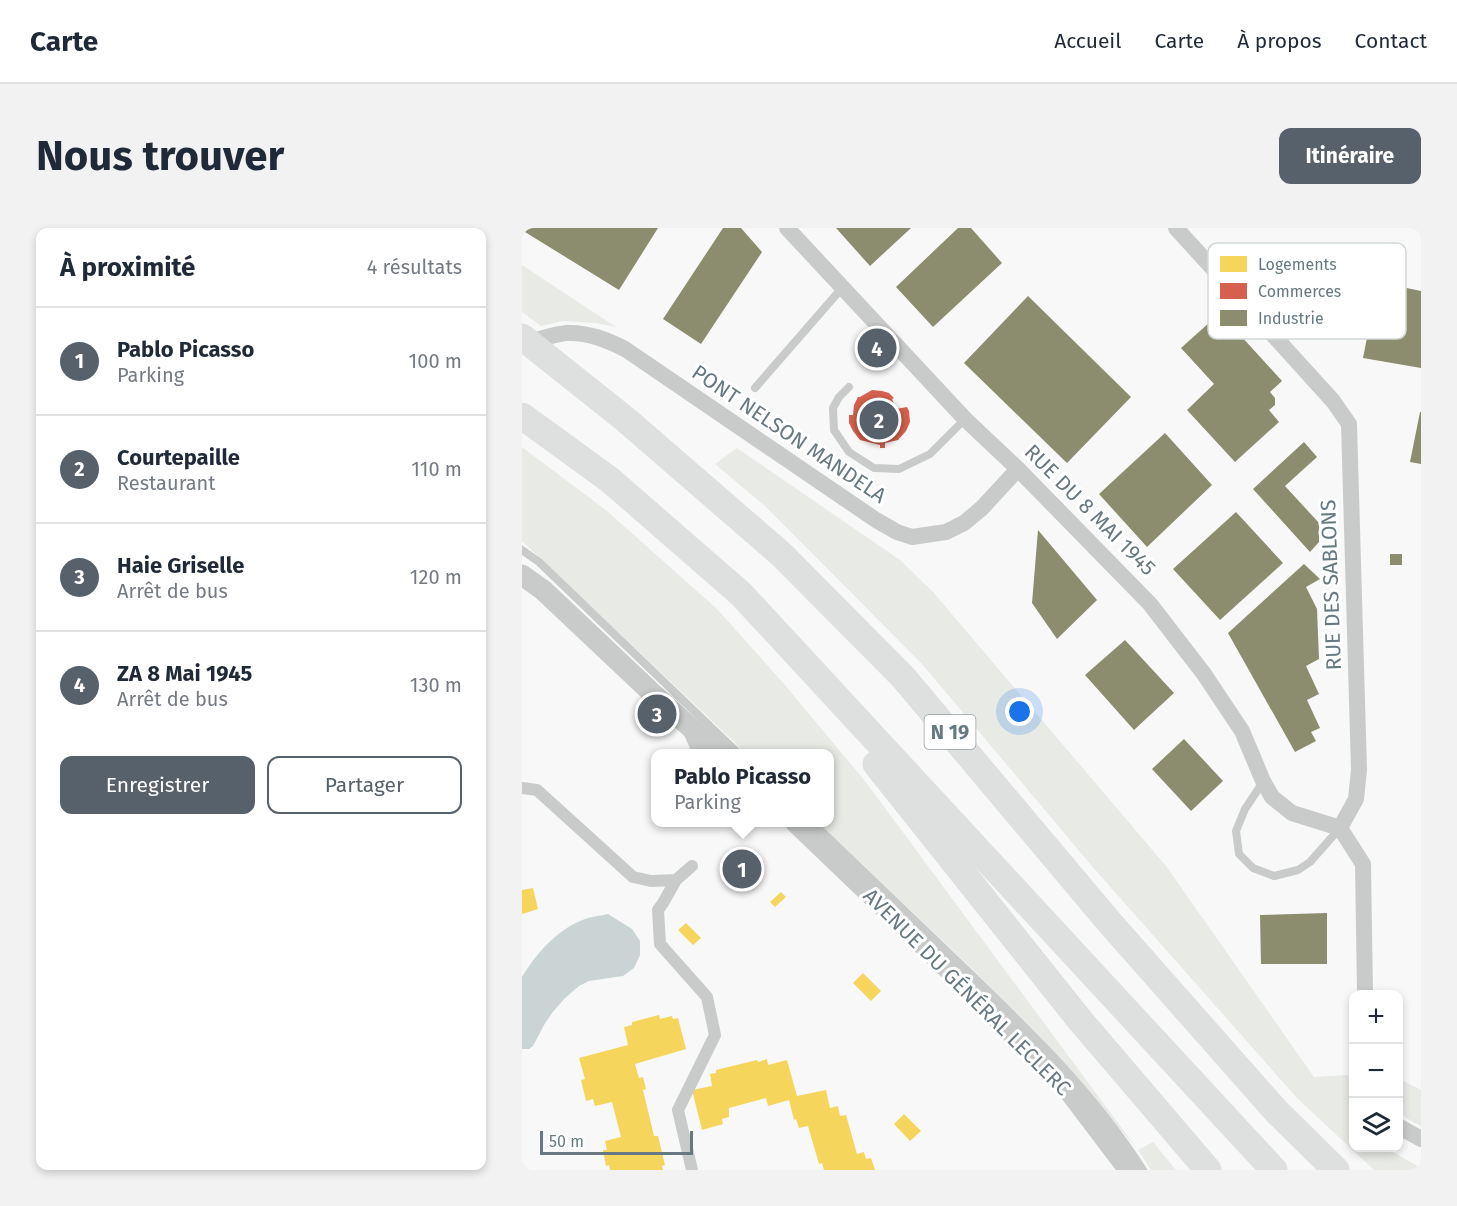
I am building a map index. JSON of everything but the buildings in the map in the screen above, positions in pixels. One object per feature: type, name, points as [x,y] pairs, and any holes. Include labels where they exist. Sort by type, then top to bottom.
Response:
[{"type":"highway","name":"N 19","points":[[522,337],[625,419],[782,555],[903,676],[1110,923],[1277,1112],[1336,1170]]},
{"type":"highway","name":"N 19","points":[[522,416],[610,480],[741,594],[1274,1170]]},
{"type":"highway","points":[[741,594],[1079,1019],[1208,1170]]},
{"type":"street","name":"RUE DU 8 MAI 1945","points":[[787,228],[965,419],[1018,469],[1150,604],[1204,674],[1242,731],[1272,798],[1292,813],[1340,828]]},
{"type":"street","name":"RUE DES SABLONS","points":[[1176,228],[1208,263]]},
{"type":"street","name":"PONT NELSON MANDELA","points":[[522,344],[566,333],[586,334],[608,340],[625,349],[876,520],[897,532],[912,537],[946,532],[964,523],[982,508],[1018,469]]},
{"type":"street","name":"RUE DES SABLONS","points":[[1277,339],[1333,401],[1349,424],[1359,770],[1356,800],[1340,828]]},
{"type":"street","points":[[522,574],[543,590],[716,749]]},
{"type":"street","points":[[522,788],[537,790],[633,877],[651,881],[676,880]]},
{"type":"street","name":"AVENUE DU GÉNÉRAL LECLERC","points":[[800,827],[964,984],[1069,1091],[1128,1170]]},
{"type":"street","points":[[1340,828],[1363,864],[1365,990]]},
{"type":"street","points":[[692,866],[676,880],[658,910],[660,944],[707,997],[715,1035],[678,1110],[692,1170]]},
{"type":"street","points":[[1403,1129],[1421,1139]]},
{"type":"lane","points":[[755,388],[842,288]]},
{"type":"lane","points":[[849,387],[839,397],[833,408],[834,430],[849,452],[874,468],[899,469],[930,454],[965,419]]},
{"type":"lane","points":[[522,550],[539,562],[735,749]]},
{"type":"lane","points":[[673,711],[695,749]]},
{"type":"lane","points":[[1263,781],[1245,808],[1236,831],[1239,854],[1254,868],[1274,876],[1298,870],[1310,862],[1340,828]]},
{"type":"lane","points":[[817,827],[1056,1058],[1128,1145],[1143,1170]]},
{"type":"shaded area","points":[[522,265],[616,327],[563,321],[541,326],[522,312]]},
{"type":"shaded area","points":[[522,447],[607,511],[717,609],[784,684],[865,781],[1138,1150],[1038,1034],[823,827],[834,827],[834,749],[742,749],[522,541]]},
{"type":"shaded area","points":[[737,448],[900,560],[933,592],[1166,866],[1314,1077],[1348,1075],[1349,1147],[1297,1098],[1091,865],[923,665],[765,506],[715,464]]},
{"type":"shaded area","points":[[608,914],[632,929],[640,941],[640,955],[634,968],[623,976],[589,981],[579,986],[552,1013],[533,1046],[529,1049],[522,1049],[522,977],[533,960],[562,931],[583,920]]},
{"type":"shaded area","points":[[1403,1081],[1421,1090],[1421,1126],[1403,1115]]},
{"type":"shaded area","points":[[1153,1142],[1176,1170],[1151,1170],[1138,1150]]},
{"type":"shaded area","points":[[1355,1152],[1393,1152],[1421,1168],[1421,1170],[1374,1170]]},
{"type":"place","name":"ZA 8 Mai 1945","points":[[877,348]]},
{"type":"place","name":"Courtepaille","points":[[879,420]]},
{"type":"place","name":"Haie Griselle","points":[[657,714]]},
{"type":"place","name":"Pablo Picasso","points":[[742,869]]}]
